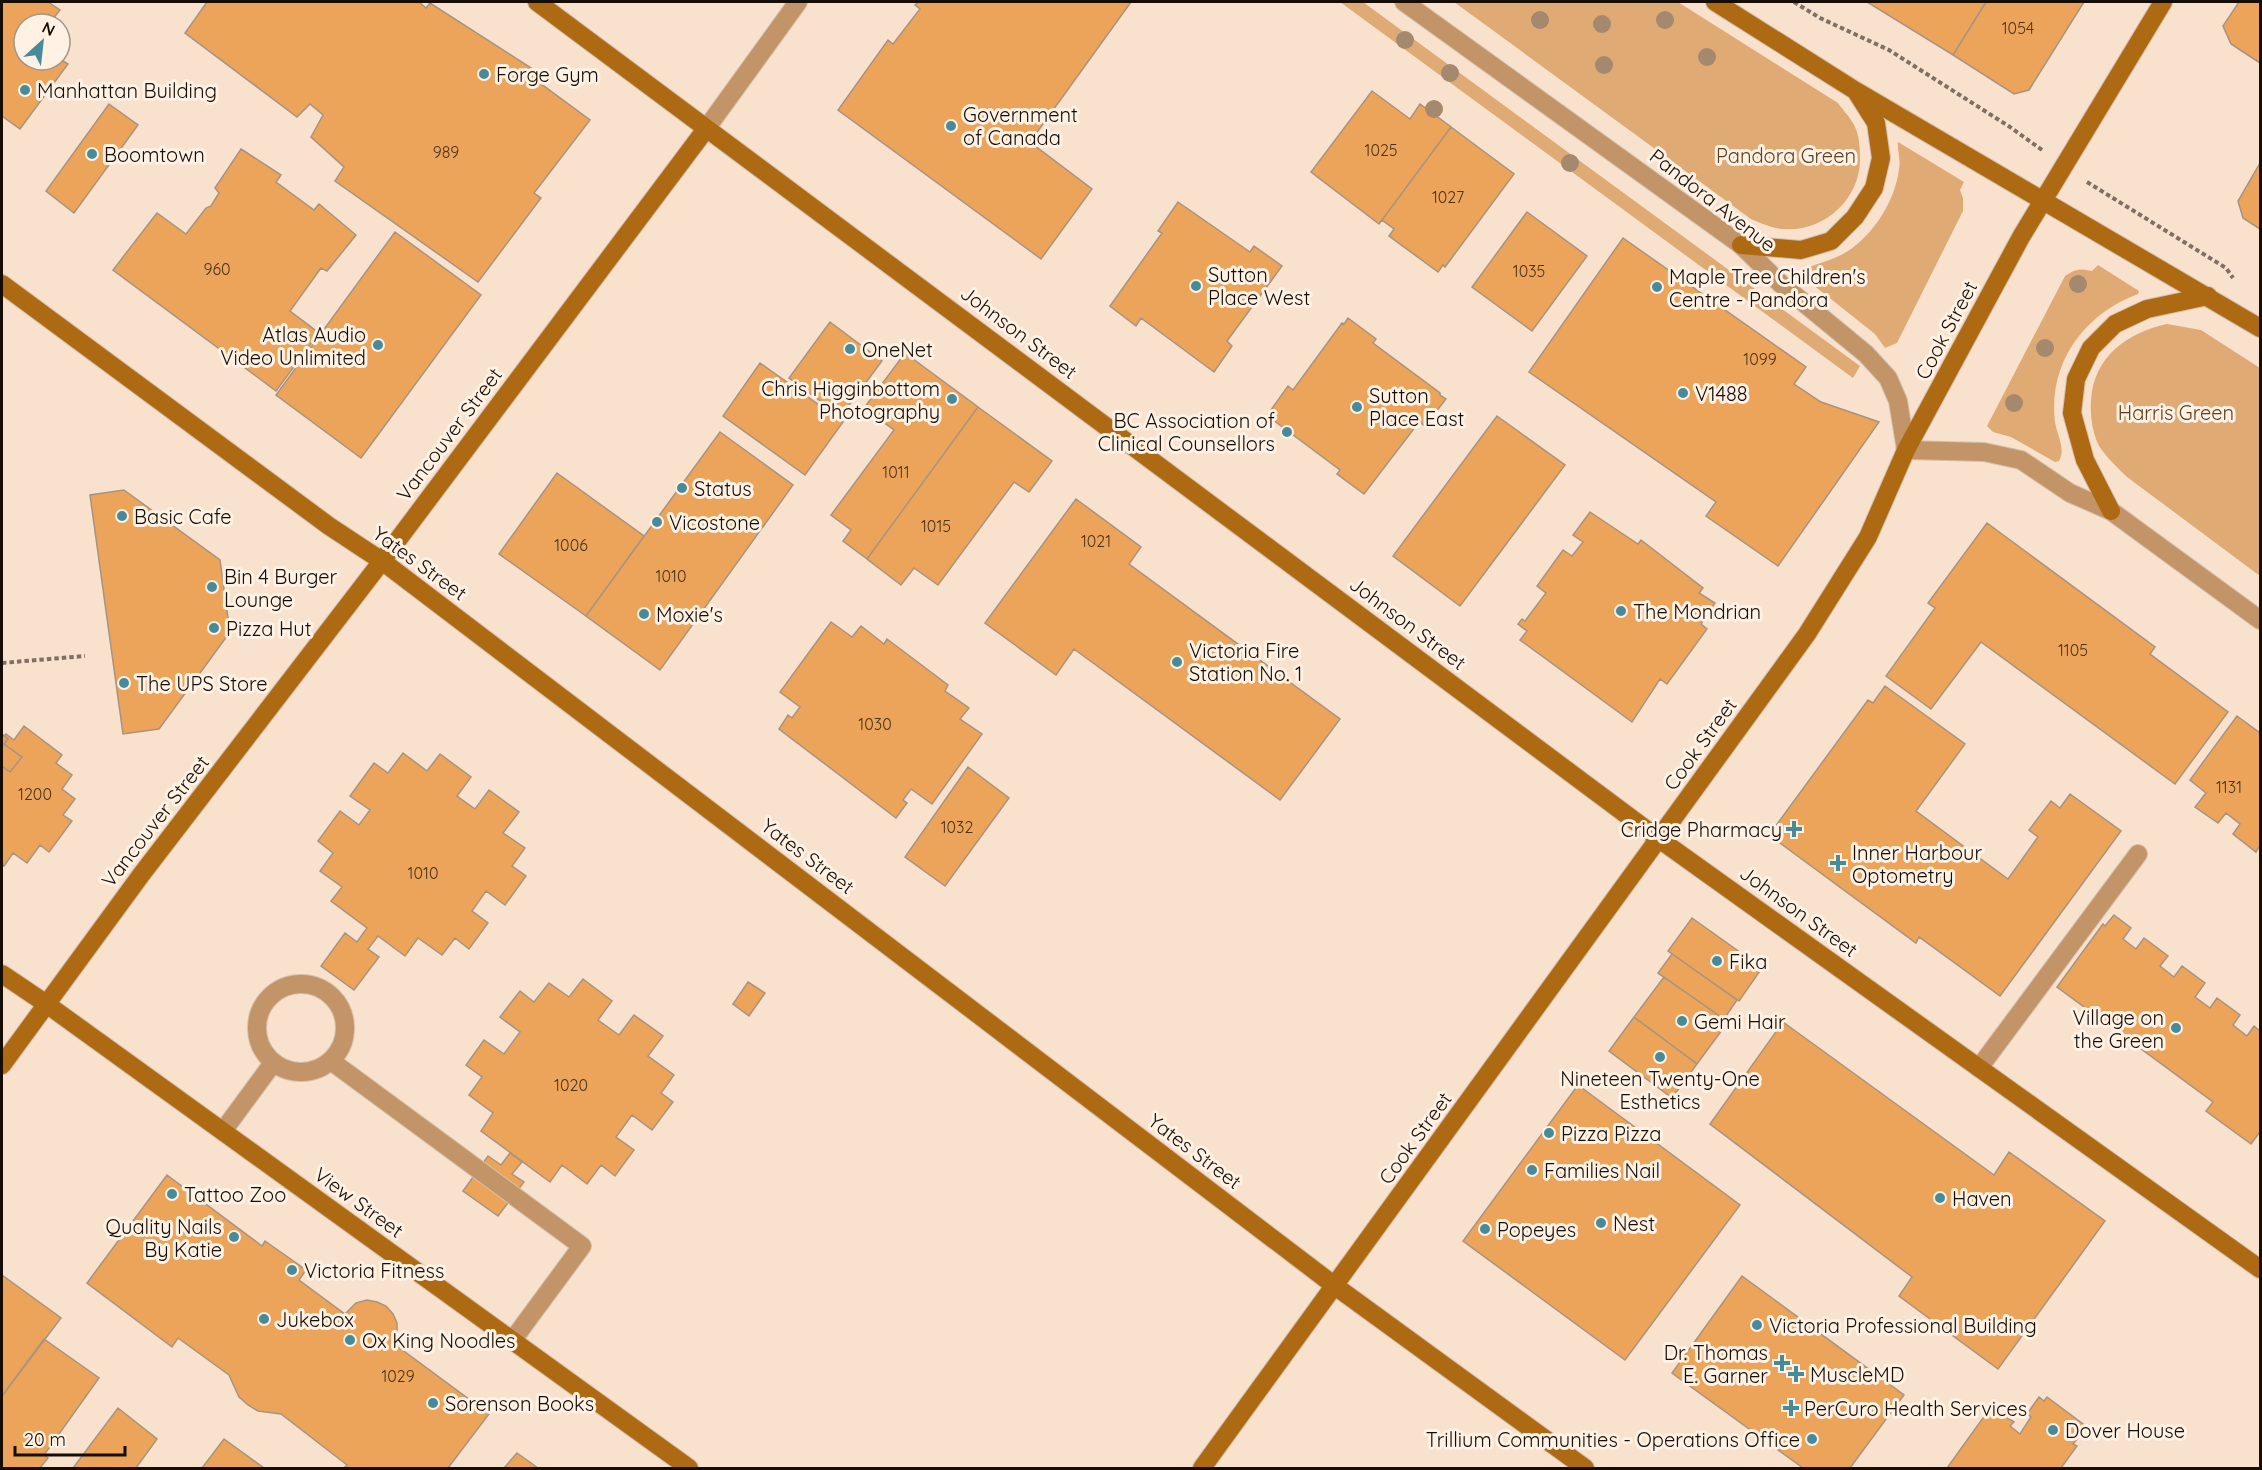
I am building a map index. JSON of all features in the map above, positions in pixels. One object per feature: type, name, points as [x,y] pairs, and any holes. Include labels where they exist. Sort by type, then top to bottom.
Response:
[{"type":"main road","name":"Johnson Street","points":[[537,2],[618,60],[647,86],[762,167],[1659,839],[2260,1269]]},
{"type":"main road","points":[[1715,2],[1856,91],[2260,328]]},
{"type":"main road","name":"Cook Street","points":[[1202,1468],[1807,634],[1868,537],[1906,450],[2021,237],[2163,2]]},
{"type":"main road","points":[[1741,245],[1801,250],[1830,241],[1855,217],[1874,188],[1881,158],[1876,123],[1856,91]]},
{"type":"main road","name":"Vancouver Street","points":[[2,1065],[45,1003],[382,561],[706,129]]},
{"type":"main road","name":"Yates Street","points":[[2,284],[329,526],[382,561],[1335,1286],[1585,1468]]},
{"type":"main road","points":[[2111,511],[2085,460],[2077,432],[2072,413],[2076,379],[2091,348],[2115,324],[2147,309],[2208,296]]},
{"type":"main road","name":"View Street","points":[[2,974],[689,1468]]},
{"type":"street","name":"Vancouver Street","points":[[706,129],[798,2]]},
{"type":"street","name":"Pandora Avenue","points":[[1404,2],[1741,245],[1781,284],[1866,354],[1888,378],[1898,401],[1906,450]]},
{"type":"street","points":[[1906,450],[1984,452],[2021,460],[2070,493],[2111,511],[2260,620]]},
{"type":"street","points":[[1979,1068],[2138,854]]},
{"type":"street","points":[[298,984],[312,985],[326,991],[337,1001],[343,1014],[345,1028],[343,1042],[337,1054],[331,1061],[314,1070],[299,1072],[286,1070],[273,1062],[263,1051],[257,1037],[257,1022],[270,996],[283,987],[298,984]]},
{"type":"street","points":[[331,1061],[582,1246],[512,1341]]},
{"type":"street","points":[[223,1131],[273,1062]]},
{"type":"path","points":[[1794,2],[1820,18],[1889,50],[2010,127],[2063,166]]},
{"type":"path","points":[[2107,196],[2226,268],[2240,286]]},
{"type":"path","points":[[2,663],[85,656]]},
{"type":"green space","points":[[1340,2],[1363,2],[1860,366],[1853,378]]},
{"type":"green space","name":"Pandora Green","points":[[1454,2],[1678,2],[1838,103],[1852,122],[1859,138],[1860,161],[1853,189],[1836,212],[1811,226],[1782,229],[1751,219]]},
{"type":"green space","name":"Pandora Green","points":[[1898,142],[1964,182],[1960,190],[1963,198],[1963,211],[1897,343],[1885,348],[1875,334],[1798,273],[1841,255],[1862,240],[1871,230],[1887,207],[1897,182]]},
{"type":"green space","points":[[2098,265],[2139,291],[2138,294],[2101,314],[2086,328],[2064,361],[2057,380],[2054,400],[2055,422],[2062,452],[2059,461],[2055,462],[2011,437],[1993,432],[1987,426],[2065,276],[2078,270],[2092,271]]},
{"type":"green space","name":"Harris Green","points":[[2167,324],[2201,330],[2260,368],[2260,576],[2127,477],[2105,454],[2097,441],[2092,423],[2091,400],[2093,384],[2106,359],[2126,340]]},
{"type":"building","name":"Manhattan Building","points":[[2,2],[48,2],[60,10],[58,12],[12,12],[12,72],[62,72],[20,129],[2,116]]},
{"type":"building","points":[[207,2],[419,2],[426,8],[430,3],[545,77],[540,83],[590,120],[534,193],[541,198],[478,282],[335,181],[344,167],[311,137],[323,115],[310,104],[297,117],[185,33]]},
{"type":"building","name":"Government of Canada","points":[[918,2],[1131,2],[1030,142],[1092,189],[1041,259],[838,110],[888,40],[893,44],[920,9],[915,5]]},
{"type":"building","points":[[1867,2],[1986,2],[1953,55]]},
{"type":"building","points":[[1986,2],[2084,2],[2029,90],[2014,94],[1953,55]]},
{"type":"building","points":[[2239,2],[2260,2],[2260,63],[2231,44],[2223,26]]},
{"type":"building","points":[[1372,91],[1410,119],[1420,104],[1451,127],[1379,224],[1311,172]]},
{"type":"building","points":[[109,104],[138,125],[74,213],[46,191]]},
{"type":"building","points":[[1451,127],[1514,174],[1445,267],[1443,265],[1438,272],[1389,236],[1394,229],[1382,220]]},
{"type":"building","points":[[241,149],[281,175],[276,182],[314,210],[319,204],[356,235],[327,271],[321,268],[290,311],[319,333],[276,391],[113,270],[157,213],[186,234],[206,208],[211,206],[219,193],[215,188]]},
{"type":"building","points":[[2260,163],[2260,229],[2243,218],[2238,201]]},
{"type":"building","name":"Sutton Place West","points":[[1178,202],[1250,252],[1254,246],[1282,266],[1227,341],[1232,346],[1214,372],[1141,318],[1136,326],[1110,306],[1162,233],[1158,231]]},
{"type":"building","points":[[1527,212],[1587,256],[1532,331],[1472,287]]},
{"type":"building","name":"Atlas Audio Video Unlimited","points":[[395,232],[481,295],[361,458],[276,395]]},
{"type":"building","name":"V1488","points":[[1623,238],[1806,367],[1794,384],[1821,402],[1879,422],[1778,566],[1706,516],[1716,502],[1529,372]]},
{"type":"building","name":"Sutton Place East","points":[[1348,318],[1376,339],[1373,343],[1446,399],[1425,426],[1419,422],[1364,494],[1337,474],[1340,470],[1268,414],[1288,386],[1293,390]]},
{"type":"building","points":[[830,322],[882,361],[841,416],[789,378]]},
{"type":"building","points":[[905,353],[978,407],[867,559],[843,541],[851,530],[831,515],[894,430],[864,408]]},
{"type":"building","points":[[760,363],[843,422],[805,475],[723,416]]},
{"type":"building","points":[[978,407],[1052,461],[1029,492],[1014,482],[938,585],[914,568],[901,585],[867,559]]},
{"type":"building","points":[[1497,416],[1565,465],[1460,606],[1393,556]]},
{"type":"building","points":[[720,432],[793,485],[660,670],[586,616]]},
{"type":"building","points":[[557,473],[644,536],[586,616],[499,554]]},
{"type":"building","points":[[124,490],[220,560],[230,632],[159,729],[123,734],[90,495]]},
{"type":"building","name":"Victoria Fire Station No. 1","points":[[1076,499],[1141,547],[1129,564],[1340,719],[1280,800],[1074,649],[1056,675],[985,623]]},
{"type":"building","name":"The Mondrian","points":[[1590,512],[1638,544],[1641,540],[1703,588],[1699,593],[1715,603],[1701,624],[1707,629],[1667,684],[1660,679],[1632,722],[1520,640],[1527,631],[1518,624],[1522,619],[1525,621],[1546,593],[1537,586],[1563,550],[1572,556],[1583,542],[1573,535]]},
{"type":"building","points":[[1987,523],[2155,647],[2150,654],[2228,712],[2175,784],[1981,642],[1931,709],[1886,676],[1935,608],[1928,603]]},
{"type":"building","points":[[831,622],[852,637],[861,626],[884,644],[887,639],[948,685],[945,691],[969,708],[960,719],[982,734],[932,804],[911,789],[903,800],[907,803],[896,818],[779,729],[788,715],[792,718],[800,707],[780,692]]},
{"type":"building","points":[[1885,686],[1965,744],[1916,811],[2008,879],[2038,837],[2029,830],[2051,801],[2060,808],[2070,794],[2121,831],[2000,996],[1919,937],[1916,943],[1769,835],[1868,700],[1873,703]]},
{"type":"building","points":[[2237,716],[2260,733],[2260,845],[2256,852],[2233,834],[2240,824],[2226,813],[2218,823],[2195,807],[2206,793],[2190,780]]},
{"type":"building","points":[[24,726],[62,755],[56,763],[72,775],[62,789],[75,799],[63,815],[72,821],[49,852],[40,845],[27,863],[13,853],[4,866],[2,864],[2,766],[10,772],[22,757],[4,744],[8,739],[4,736],[6,734],[14,740]]},
{"type":"building","points":[[2,734],[8,739],[4,744],[22,757],[10,772],[2,766]]},
{"type":"building","points":[[403,753],[427,771],[440,754],[471,777],[457,796],[475,809],[489,790],[519,812],[503,833],[525,848],[512,866],[526,876],[505,905],[486,891],[472,911],[488,923],[469,949],[455,938],[442,955],[418,938],[405,956],[378,936],[368,949],[379,957],[354,990],[321,966],[345,933],[357,942],[367,928],[331,901],[342,887],[320,871],[333,853],[318,841],[340,811],[359,825],[370,810],[350,796],[374,763],[388,773]]},
{"type":"building","points":[[968,767],[1009,798],[945,886],[905,857]]},
{"type":"building","name":"Village on the Green","points":[[2114,915],[2131,928],[2123,939],[2136,949],[2144,938],[2168,956],[2160,966],[2174,977],[2182,966],[2205,983],[2195,997],[2210,1008],[2217,998],[2240,1015],[2233,1025],[2247,1036],[2254,1026],[2260,1031],[2260,1132],[2251,1144],[2206,1111],[2213,1102],[2057,987],[2103,924],[2105,926]]},
{"type":"building","name":"Fika","points":[[1692,918],[1762,968],[1739,1001],[1668,951]]},
{"type":"building","points":[[1672,954],[1737,1000],[1724,1019],[1658,973]]},
{"type":"building","name":"Gemi Hair","points":[[1664,977],[1728,1022],[1697,1064],[1634,1017]]},
{"type":"building","points":[[583,979],[612,1001],[598,1020],[619,1035],[634,1015],[663,1036],[648,1056],[674,1075],[661,1093],[673,1102],[652,1130],[632,1115],[616,1137],[634,1150],[615,1176],[601,1165],[587,1184],[562,1165],[550,1182],[481,1131],[493,1113],[469,1095],[482,1077],[466,1065],[484,1040],[504,1054],[520,1032],[500,1017],[520,991],[534,1002],[549,983],[569,997]]},
{"type":"building","points":[[748,982],[765,993],[749,1016],[733,1004]]},
{"type":"building","points":[[1634,1017],[1697,1064],[1672,1098],[1609,1051]]},
{"type":"building","name":"Haven","points":[[1783,1022],[1994,1175],[2009,1152],[2105,1221],[1998,1369],[1899,1296],[1912,1277],[1710,1124]]},
{"type":"building","name":"Nest","points":[[1578,1085],[1740,1205],[1625,1360],[1463,1241]]},
{"type":"building","points":[[510,1153],[522,1162],[512,1174],[524,1182],[498,1216],[463,1191],[488,1156],[501,1165]]},
{"type":"building","name":"Jukebox","points":[[167,1175],[262,1246],[265,1241],[306,1270],[299,1280],[345,1314],[356,1303],[367,1300],[386,1306],[397,1323],[397,1334],[393,1343],[489,1414],[448,1468],[344,1468],[347,1465],[281,1414],[258,1411],[248,1405],[239,1397],[229,1375],[178,1338],[172,1347],[87,1283]]},
{"type":"building","points":[[2,1275],[61,1318],[2,1396]]},
{"type":"building","name":"Victoria Professional Building","points":[[1742,1276],[1904,1395],[1850,1468],[1803,1468],[1672,1373]]},
{"type":"building","points":[[44,1339],[99,1378],[44,1455],[48,1458],[40,1468],[2,1468],[2,1396]]},
{"type":"building","name":"Dover House","points":[[2039,1397],[2044,1401],[2047,1397],[2087,1427],[2073,1444],[2077,1446],[2061,1468],[1947,1468],[1988,1411],[1993,1415],[1996,1411],[2014,1422],[2010,1426],[2020,1434],[2031,1417],[2027,1414]]},
{"type":"building","points":[[118,1408],[157,1439],[136,1468],[73,1468]]},
{"type":"building","points":[[224,1439],[264,1468],[202,1468]]},
{"type":"building","points":[[517,1453],[538,1468],[504,1468]]},
{"type":"place","name":"Forge Gym","points":[[484,74]]},
{"type":"place","name":"Manhattan Building","points":[[25,90]]},
{"type":"place","name":"Government of Canada","points":[[951,126]]},
{"type":"place","name":"Boomtown","points":[[92,154]]},
{"type":"place","name":"Sutton Place West","points":[[1196,286]]},
{"type":"place","name":"Maple Tree Children's Centre - Pandora","points":[[1657,287]]},
{"type":"place","name":"Atlas Audio Video Unlimited","points":[[378,345]]},
{"type":"place","name":"OneNet","points":[[850,349]]},
{"type":"place","name":"V1488","points":[[1683,393]]},
{"type":"place","name":"Chris Higginbottom Photography","points":[[952,399]]},
{"type":"place","name":"Sutton Place East","points":[[1357,407]]},
{"type":"place","name":"BC Association of Clinical Counsellors","points":[[1287,432]]},
{"type":"place","name":"Status","points":[[682,488]]},
{"type":"place","name":"Basic Cafe","points":[[122,516]]},
{"type":"place","name":"Vicostone","points":[[657,522]]},
{"type":"place","name":"Bin 4 Burger Lounge","points":[[212,587]]},
{"type":"place","name":"The Mondrian","points":[[1621,611]]},
{"type":"place","name":"Moxie's","points":[[644,614]]},
{"type":"place","name":"Pizza Hut","points":[[214,628]]},
{"type":"place","name":"Victoria Fire Station No. 1","points":[[1177,662]]},
{"type":"place","name":"The UPS Store","points":[[124,683]]},
{"type":"place","name":"Cridge Pharmacy","points":[[1794,829]]},
{"type":"place","name":"Inner Harbour Optometry","points":[[1838,863]]},
{"type":"place","name":"Fika","points":[[1717,961]]},
{"type":"place","name":"Gemi Hair","points":[[1682,1021]]},
{"type":"place","name":"Village on the Green","points":[[2176,1028]]},
{"type":"place","name":"Nineteen Twenty-One Esthetics","points":[[1660,1057]]},
{"type":"place","name":"Pizza Pizza","points":[[1549,1133]]},
{"type":"place","name":"Families Nail","points":[[1532,1170]]},
{"type":"place","name":"Tattoo Zoo","points":[[172,1194]]},
{"type":"place","name":"Haven","points":[[1940,1198]]},
{"type":"place","name":"Nest","points":[[1601,1223]]},
{"type":"place","name":"Popeyes","points":[[1485,1229]]},
{"type":"place","name":"Quality Nails By Katie","points":[[234,1237]]},
{"type":"place","name":"Victoria Fitness","points":[[292,1270]]},
{"type":"place","name":"Jukebox","points":[[264,1319]]},
{"type":"place","name":"Victoria Professional Building","points":[[1757,1325]]},
{"type":"place","name":"Ox King Noodles","points":[[350,1340]]},
{"type":"place","name":"Dr. Thomas E. Garner","points":[[1782,1363]]},
{"type":"place","name":"MuscleMD","points":[[1796,1374]]},
{"type":"place","name":"Sorenson Books","points":[[433,1403]]},
{"type":"place","name":"PerCuro Health Services","points":[[1791,1408]]},
{"type":"place","name":"Dover House","points":[[2053,1430]]},
{"type":"place","name":"Trillium Communities - Operations Office","points":[[1812,1439]]}]
